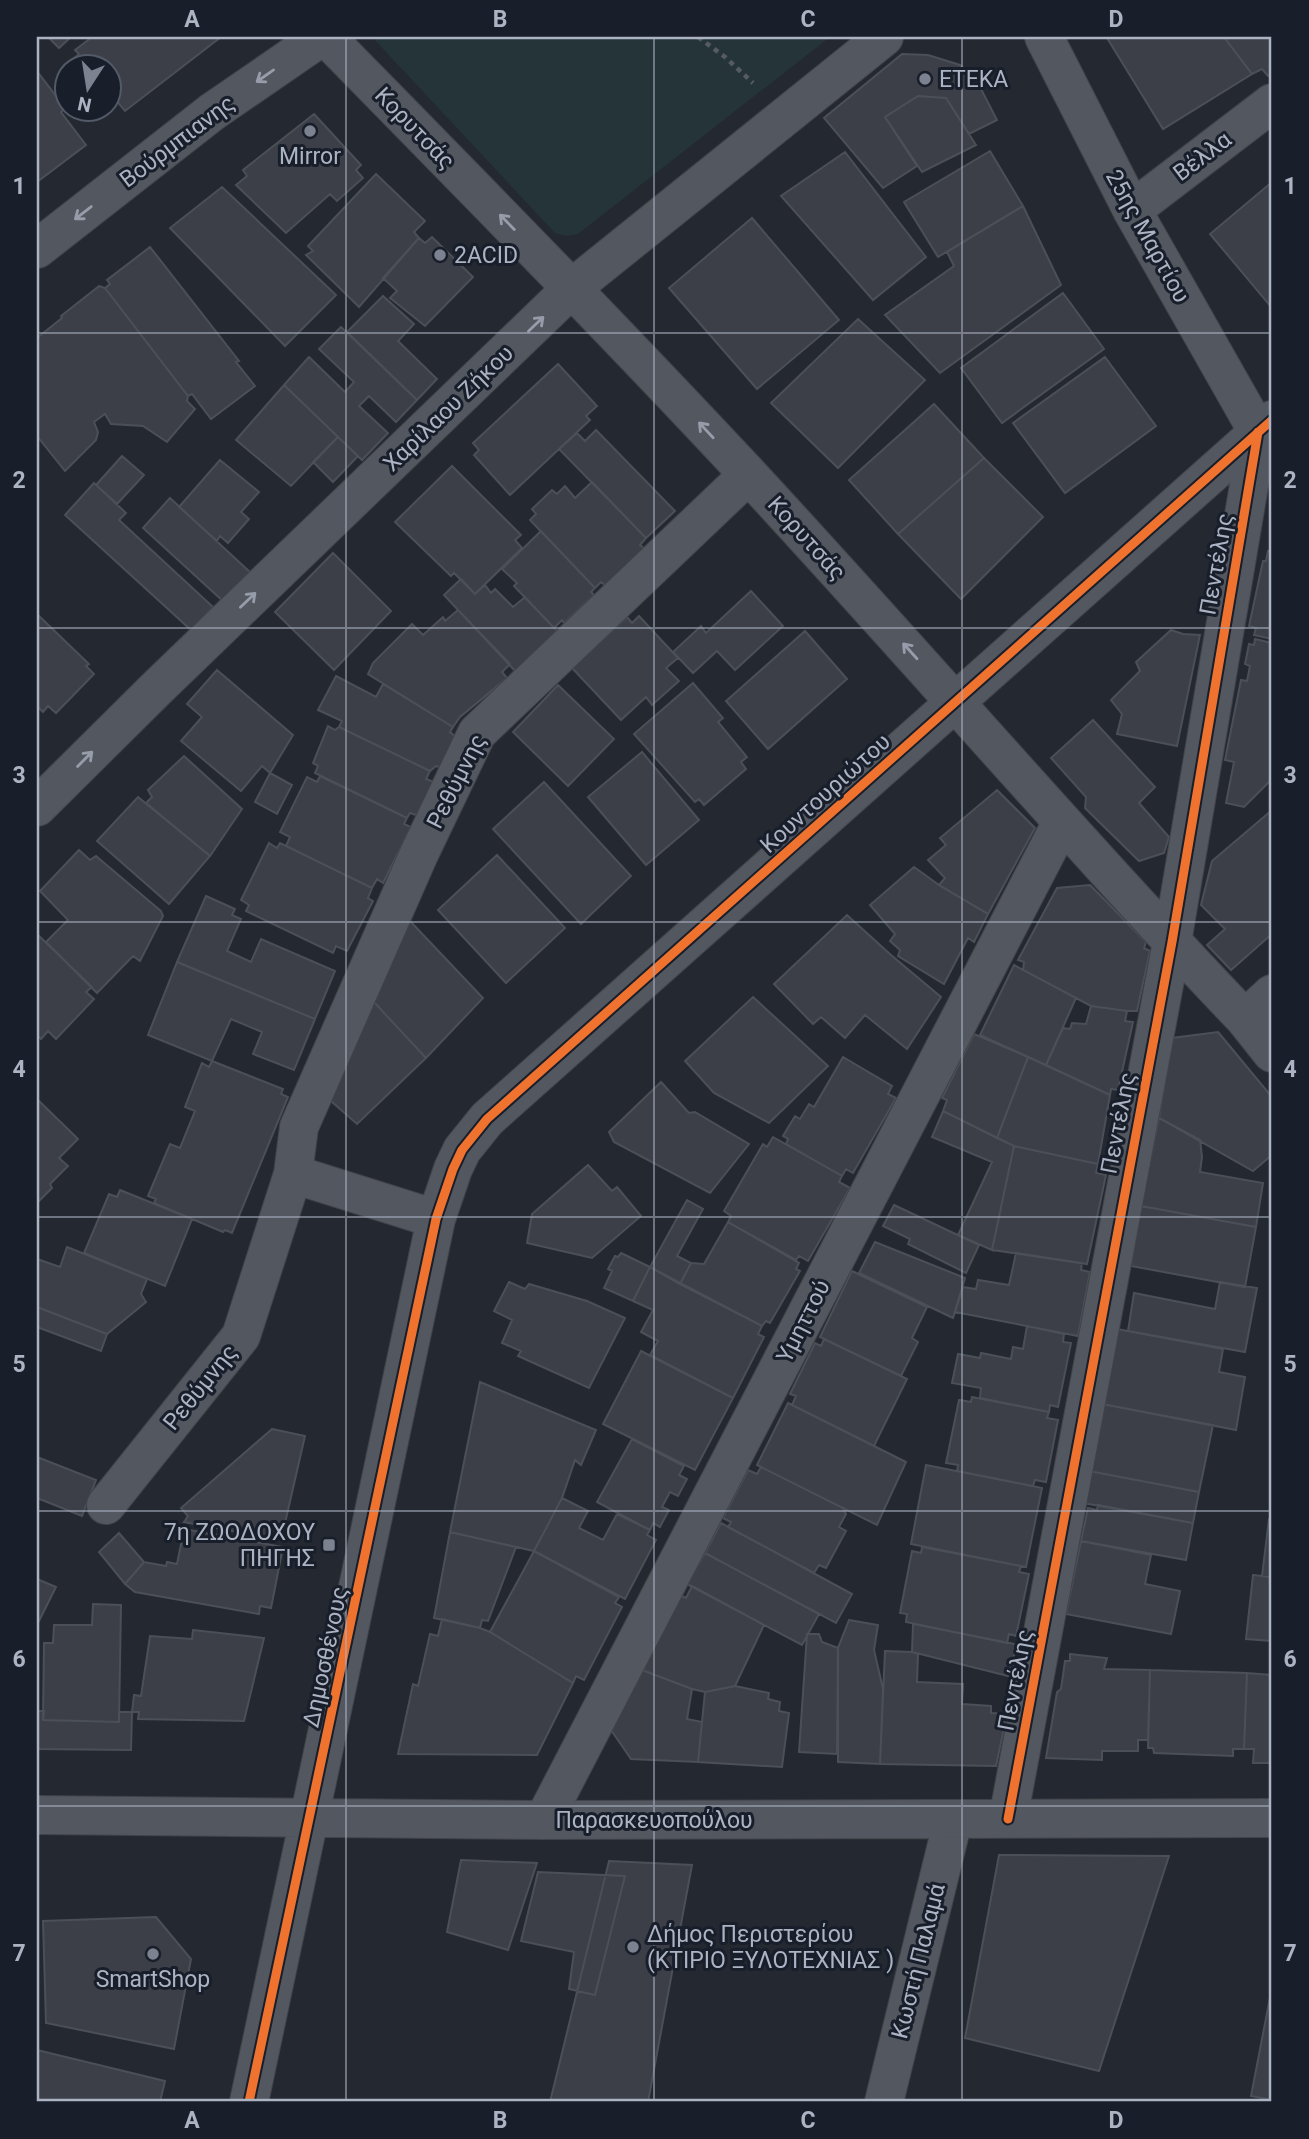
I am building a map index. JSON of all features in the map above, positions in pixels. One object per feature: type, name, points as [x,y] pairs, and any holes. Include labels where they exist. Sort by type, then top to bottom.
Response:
[{"type":"street","name":"Βούρμπιανης","points":[[37,249],[212,112],[324,37]]},
{"type":"street","name":"Κορυτσάς","points":[[324,37],[572,288],[748,475],[1172,942],[1258,1006],[1272,1053]]},
{"type":"street","name":"Χαρίλαου Ζήκου","points":[[37,807],[572,288],[884,37]]},
{"type":"street","name":"25ης Μαρτίου","points":[[1044,37],[1132,210],[1265,426]]},
{"type":"street","name":"Βέλλα","points":[[1132,210],[1272,103]]},
{"type":"street","name":"Κουντουριώτου","points":[[436,1219],[462,1150],[487,1119],[1265,426]]},
{"type":"street","name":"Πεντέλης","points":[[1008,1819],[1172,942],[1265,426]]},
{"type":"street","name":"Ρεθύμνης","points":[[106,1504],[241,1336],[293,1174],[299,1127],[419,854],[477,733],[748,475]]},
{"type":"street","name":"Υμηττού","points":[[544,1820],[1062,822]]},
{"type":"street","points":[[293,1174],[436,1219]]},
{"type":"street","name":"Δημοσθένους","points":[[249,2102],[436,1219]]},
{"type":"street","name":"Παρασκευοπούλου","points":[[37,1815],[544,1820],[1272,1818]]},
{"type":"street","name":"Κωστή Παλαμά","points":[[884,2102],[953,1820]]},
{"type":"path","points":[[698,37],[750,79],[783,118]]},
{"type":"shaded area","points":[[372,37],[830,37],[578,234],[566,236],[555,233]]},
{"type":"building","points":[[48,37],[71,37],[59,48]]},
{"type":"building","points":[[92,37],[221,37],[125,111],[122,107],[122,52],[75,50]]},
{"type":"building","points":[[1224,37],[1252,74],[1163,129],[1107,38]]},
{"type":"building","points":[[1224,37],[1272,37],[1272,73],[1268,76],[1262,69],[1252,74]]},
{"type":"building","points":[[902,54],[928,55],[960,65],[977,81],[997,120],[969,134],[946,98],[918,96],[885,117],[917,166],[883,188],[824,118]]},
{"type":"building","points":[[37,71],[52,91],[52,122],[69,122],[86,145],[37,182]]},
{"type":"building","points":[[918,96],[946,98],[976,145],[922,172],[885,117]]},
{"type":"building","points":[[314,114],[361,165],[356,170],[363,178],[337,201],[330,194],[286,233],[236,185],[247,176],[243,170]]},
{"type":"building","points":[[990,151],[1023,206],[938,257],[904,202]]},
{"type":"building","points":[[845,152],[926,257],[873,300],[781,196]]},
{"type":"building","points":[[376,174],[425,221],[414,232],[419,238],[359,307],[306,255],[313,251],[308,246]]},
{"type":"building","points":[[1272,182],[1272,308],[1210,234]]},
{"type":"building","points":[[222,187],[336,295],[285,346],[170,228]]},
{"type":"building","points":[[1023,206],[1061,285],[940,373],[885,315],[954,266],[947,252]]},
{"type":"building","points":[[752,218],[839,320],[757,389],[669,288]]},
{"type":"building","points":[[432,237],[473,277],[425,326],[390,298],[397,291],[383,278],[419,238],[425,243]]},
{"type":"building","points":[[150,247],[239,361],[236,362],[255,386],[211,419],[192,394],[188,396],[105,288],[110,284],[107,280]]},
{"type":"building","points":[[99,286],[105,288],[188,396],[187,401],[195,409],[167,442],[143,426],[111,424],[105,414],[94,422],[98,432],[96,440],[65,471],[37,436],[37,338]]},
{"type":"building","points":[[1063,293],[1104,349],[1002,423],[961,368]]},
{"type":"building","points":[[383,296],[414,324],[398,341],[437,379],[417,400],[347,332]]},
{"type":"building","points":[[858,319],[925,380],[838,468],[771,403]]},
{"type":"building","points":[[341,327],[417,400],[396,422],[369,396],[359,406],[388,433],[362,460],[284,385],[309,357],[345,392],[354,382],[319,349]]},
{"type":"building","points":[[1105,357],[1156,426],[1065,493],[1013,423]]},
{"type":"building","points":[[558,364],[597,406],[586,416],[590,420],[510,495],[474,455],[479,450],[473,443]]},
{"type":"building","points":[[284,385],[338,437],[291,486],[236,440]]},
{"type":"building","points":[[934,404],[984,458],[898,534],[849,480]]},
{"type":"building","points":[[596,430],[675,511],[646,538],[559,449],[577,433],[585,441]]},
{"type":"building","points":[[338,437],[358,456],[333,482],[313,462]]},
{"type":"building","points":[[122,456],[144,475],[117,504],[96,485]]},
{"type":"building","points":[[984,458],[1043,517],[961,599],[898,534]]},
{"type":"building","points":[[220,460],[259,492],[241,512],[249,519],[228,543],[220,536],[217,541],[179,507]]},
{"type":"building","points":[[452,466],[521,535],[515,540],[522,548],[475,594],[454,573],[451,576],[395,522]]},
{"type":"building","points":[[592,482],[646,538],[640,545],[646,550],[607,587],[601,582],[595,588],[530,520],[536,514],[532,509],[552,490],[557,494],[565,486],[575,498]]},
{"type":"building","points":[[94,483],[126,513],[119,520],[213,607],[191,630],[65,515]]},
{"type":"building","points":[[170,498],[251,573],[224,602],[143,528]]},
{"type":"building","points":[[541,531],[595,588],[591,592],[594,595],[564,623],[562,620],[554,628],[514,586],[517,583],[502,569]]},
{"type":"building","points":[[1272,549],[1272,639],[1254,635],[1256,628],[1249,626],[1263,561],[1266,561],[1268,551]]},
{"type":"building","points":[[333,553],[391,611],[334,670],[275,612]]},
{"type":"building","points":[[461,579],[475,594],[485,585],[491,593],[495,589],[513,607],[525,597],[558,632],[516,672],[444,595]]},
{"type":"building","points":[[751,591],[783,626],[735,670],[717,651],[693,673],[673,652],[701,626],[706,633]]},
{"type":"building","points":[[458,610],[510,664],[502,672],[507,678],[460,717],[453,727],[368,674],[373,663],[412,624],[423,635],[443,617],[445,621]]},
{"type":"building","points":[[37,614],[89,664],[86,666],[94,674],[56,713],[48,706],[43,712],[37,706]]},
{"type":"building","points":[[639,616],[678,658],[666,668],[679,681],[652,705],[646,697],[621,720],[572,668],[627,617],[632,623]]},
{"type":"building","points":[[1171,630],[1200,635],[1177,746],[1117,734],[1122,714],[1111,700],[1140,671],[1136,662]]},
{"type":"building","points":[[805,631],[847,679],[768,749],[726,701]]},
{"type":"building","points":[[1255,639],[1272,643],[1272,779],[1244,807],[1226,803],[1234,762],[1225,760],[1241,680],[1247,681],[1250,666],[1245,664],[1249,644],[1254,645]]},
{"type":"building","points":[[217,670],[293,735],[270,773],[262,766],[241,791],[181,741],[202,717],[187,704]]},
{"type":"building","points":[[336,676],[376,697],[383,684],[453,727],[450,732],[456,737],[442,768],[436,766],[430,771],[339,727],[342,721],[318,710]]},
{"type":"building","points":[[693,683],[723,718],[718,722],[747,757],[741,762],[746,769],[704,805],[699,799],[695,802],[634,734]]},
{"type":"building","points":[[558,685],[614,739],[568,786],[513,732]]},
{"type":"building","points":[[1093,720],[1155,787],[1139,803],[1169,837],[1164,853],[1139,861],[1085,808],[1086,797],[1051,758]]},
{"type":"building","points":[[328,726],[335,730],[339,727],[430,771],[426,779],[434,782],[419,816],[410,813],[407,818],[315,773],[318,766],[313,763]]},
{"type":"building","points":[[642,752],[699,820],[646,865],[588,797]]},
{"type":"building","points":[[184,756],[242,809],[210,856],[146,803],[152,797],[148,790]]},
{"type":"building","points":[[270,773],[292,785],[277,814],[255,802]]},
{"type":"building","points":[[320,776],[407,818],[404,824],[411,827],[383,883],[377,879],[372,888],[286,846],[290,837],[280,832],[307,777],[317,782]]},
{"type":"building","points":[[544,782],[631,876],[581,924],[493,829]]},
{"type":"building","points":[[997,790],[1035,828],[988,914],[939,885],[945,878],[928,860],[946,845],[940,838]]},
{"type":"building","points":[[138,797],[210,856],[169,904],[97,841]]},
{"type":"building","points":[[1272,810],[1272,934],[1231,970],[1207,945],[1225,929],[1201,905],[1212,861]]},
{"type":"building","points":[[269,843],[277,848],[280,843],[372,888],[368,898],[373,901],[347,951],[336,946],[333,953],[246,911],[249,905],[241,900]]},
{"type":"building","points":[[79,850],[90,860],[96,856],[161,911],[163,916],[140,961],[133,956],[97,993],[46,942],[68,920],[40,891]]},
{"type":"building","points":[[497,855],[565,928],[506,983],[438,910]]},
{"type":"building","points":[[914,867],[988,914],[974,942],[968,938],[944,984],[898,956],[900,950],[890,941],[895,934],[870,905]]},
{"type":"building","points":[[1090,885],[1146,942],[1144,948],[1150,951],[1137,1011],[1091,1006],[1023,970],[1024,962],[1018,960],[1057,888]]},
{"type":"building","points":[[206,896],[235,909],[232,915],[241,919],[227,951],[251,962],[261,939],[335,971],[315,1019],[177,962]]},
{"type":"building","points":[[847,915],[941,997],[907,1049],[865,1015],[845,1038],[821,1017],[813,1024],[774,984]]},
{"type":"building","points":[[410,921],[483,998],[426,1058],[373,1001]]},
{"type":"building","points":[[37,934],[92,987],[86,992],[94,999],[56,1039],[48,1031],[41,1039],[37,1035]]},
{"type":"building","points":[[177,962],[315,1019],[294,1070],[253,1054],[262,1032],[231,1019],[212,1061],[148,1035]]},
{"type":"building","points":[[1014,965],[1076,998],[1046,1065],[980,1035]]},
{"type":"building","points":[[753,997],[828,1066],[769,1123],[714,1093],[685,1061]]},
{"type":"building","points":[[373,1001],[426,1058],[357,1124],[324,1095]]},
{"type":"building","points":[[1091,1006],[1127,1011],[1125,1021],[1133,1022],[1118,1090],[1111,1089],[1110,1095],[1046,1065],[1063,1028],[1070,1029],[1072,1023],[1086,1024]]},
{"type":"building","points":[[1218,1032],[1272,1097],[1272,1155],[1253,1171],[1159,1118],[1172,1038]]},
{"type":"building","points":[[974,1034],[1028,1057],[997,1138],[943,1111],[947,1100],[942,1098]]},
{"type":"building","points":[[843,1057],[892,1086],[888,1094],[896,1098],[853,1173],[846,1169],[842,1176],[786,1144],[788,1139],[783,1136],[795,1116],[800,1119],[809,1104],[814,1107]]},
{"type":"building","points":[[1028,1057],[1110,1095],[1098,1164],[1014,1146],[997,1138]]},
{"type":"building","points":[[212,1061],[283,1089],[281,1094],[288,1097],[232,1233],[225,1230],[223,1232],[154,1203],[156,1199],[148,1196],[170,1144],[180,1148],[195,1111],[185,1107],[202,1063],[209,1067]]},
{"type":"building","points":[[661,1082],[689,1113],[695,1112],[749,1144],[710,1193],[614,1142],[609,1132]]},
{"type":"building","points":[[37,1099],[78,1139],[59,1158],[68,1166],[50,1184],[52,1188],[37,1203]]},
{"type":"building","points":[[943,1111],[1014,1146],[992,1250],[958,1235],[992,1162],[932,1137]]},
{"type":"building","points":[[1159,1118],[1200,1140],[1200,1172],[1263,1183],[1256,1227],[1141,1206]]},
{"type":"building","points":[[773,1137],[842,1176],[839,1182],[850,1188],[808,1261],[799,1256],[796,1260],[728,1222],[731,1216],[724,1211],[763,1144],[767,1147]]},
{"type":"building","points":[[1014,1146],[1098,1164],[1096,1173],[1106,1175],[1087,1264],[992,1250]]},
{"type":"building","points":[[588,1165],[612,1191],[617,1187],[641,1216],[592,1258],[527,1243],[532,1214]]},
{"type":"building","points":[[120,1190],[192,1219],[165,1286],[84,1253],[109,1194],[117,1197]]},
{"type":"building","points":[[687,1200],[703,1209],[677,1256],[691,1263],[680,1284],[650,1267]]},
{"type":"building","points":[[894,1205],[979,1245],[966,1273],[908,1244],[910,1239],[883,1226]]},
{"type":"building","points":[[1141,1206],[1256,1227],[1245,1287],[1131,1266]]},
{"type":"building","points":[[728,1222],[799,1263],[796,1269],[800,1271],[770,1323],[766,1321],[762,1326],[680,1284],[691,1263],[704,1264]]},
{"type":"building","points":[[875,1242],[965,1278],[953,1318],[859,1273]]},
{"type":"building","points":[[67,1247],[147,1279],[141,1294],[146,1302],[107,1334],[37,1307],[37,1259],[60,1267]]},
{"type":"building","points":[[621,1253],[650,1267],[633,1301],[604,1288],[612,1271],[608,1269],[615,1256],[618,1257]]},
{"type":"building","points":[[1016,1253],[1082,1263],[1081,1270],[1090,1272],[1078,1336],[955,1312],[963,1287],[976,1289],[978,1280],[1009,1285]]},
{"type":"building","points":[[650,1267],[762,1326],[758,1334],[764,1337],[733,1398],[650,1355],[658,1341],[641,1332],[653,1310],[633,1301]]},
{"type":"building","points":[[852,1271],[927,1307],[912,1338],[918,1342],[901,1376],[820,1337]]},
{"type":"building","points":[[509,1282],[525,1289],[529,1284],[587,1301],[625,1318],[589,1388],[518,1356],[521,1351],[502,1343],[512,1320],[494,1311]]},
{"type":"building","points":[[1220,1282],[1257,1288],[1245,1352],[1128,1331],[1134,1293],[1215,1309]]},
{"type":"building","points":[[37,1307],[107,1334],[101,1351],[37,1327]]},
{"type":"building","points":[[1027,1326],[1064,1334],[1063,1342],[1071,1343],[1058,1407],[1050,1405],[1049,1412],[980,1398],[981,1388],[952,1383],[958,1354],[980,1358],[981,1353],[1011,1359],[1013,1347],[1023,1349]]},
{"type":"building","points":[[1117,1329],[1223,1349],[1219,1372],[1245,1377],[1236,1430],[1102,1404]]},
{"type":"building","points":[[824,1339],[907,1379],[874,1446],[792,1405],[796,1396],[790,1394],[815,1343],[821,1346]]},
{"type":"building","points":[[641,1351],[733,1398],[695,1470],[603,1424]]},
{"type":"building","points":[[480,1382],[596,1430],[581,1465],[575,1460],[562,1498],[534,1551],[450,1532]]},
{"type":"building","points":[[972,1397],[1049,1412],[1047,1418],[1058,1420],[1046,1482],[1035,1480],[1033,1486],[957,1471],[958,1465],[946,1463],[959,1400],[971,1402]]},
{"type":"building","points":[[788,1403],[906,1462],[877,1525],[757,1465]]},
{"type":"building","points":[[1102,1404],[1213,1425],[1199,1492],[1089,1471]]},
{"type":"building","points":[[272,1429],[305,1436],[283,1532],[272,1531],[269,1538],[184,1522],[188,1516],[181,1508]]},
{"type":"building","points":[[632,1439],[684,1466],[679,1475],[687,1479],[678,1496],[670,1492],[662,1507],[669,1510],[660,1527],[653,1523],[650,1530],[597,1502]]},
{"type":"building","points":[[37,1457],[96,1480],[82,1516],[37,1498]]},
{"type":"building","points":[[926,1465],[1042,1488],[1026,1567],[911,1544]]},
{"type":"building","points":[[761,1467],[843,1508],[846,1514],[839,1527],[846,1531],[826,1568],[819,1565],[814,1573],[728,1527],[731,1522],[723,1518],[748,1470],[757,1474]]},
{"type":"building","points":[[1089,1471],[1199,1492],[1193,1523],[1083,1503]]},
{"type":"building","points":[[562,1498],[588,1511],[579,1528],[603,1540],[617,1514],[650,1530],[647,1535],[656,1540],[625,1599],[534,1551]]},
{"type":"building","points":[[1098,1505],[1193,1523],[1186,1560],[1081,1541],[1088,1508],[1097,1510]]},
{"type":"building","points":[[1269,1519],[1272,1519],[1272,1577],[1262,1576]]},
{"type":"building","points":[[721,1523],[852,1594],[836,1623],[705,1553]]},
{"type":"building","points":[[184,1529],[283,1547],[271,1608],[260,1606],[259,1614],[135,1592],[125,1584],[144,1562],[166,1566],[167,1562],[177,1564]]},
{"type":"building","points":[[450,1532],[516,1547],[488,1621],[482,1620],[480,1628],[434,1618]]},
{"type":"building","points":[[119,1533],[144,1562],[125,1584],[99,1552]]},
{"type":"building","points":[[1081,1541],[1151,1555],[1145,1584],[1180,1591],[1171,1634],[1066,1614]]},
{"type":"building","points":[[922,1547],[1021,1566],[1019,1572],[1029,1574],[1016,1636],[1009,1634],[1007,1643],[906,1622],[907,1614],[900,1613],[912,1551],[921,1553]]},
{"type":"building","points":[[534,1551],[619,1597],[615,1603],[622,1607],[584,1680],[576,1676],[573,1683],[490,1632]]},
{"type":"building","points":[[705,1553],[819,1614],[802,1645],[687,1584]]},
{"type":"building","points":[[1253,1575],[1272,1577],[1272,1641],[1246,1639]]},
{"type":"building","points":[[37,1579],[56,1587],[37,1625]]},
{"type":"building","points":[[692,1586],[764,1625],[735,1686],[705,1692],[642,1670],[678,1594],[686,1598]]},
{"type":"building","points":[[93,1604],[121,1605],[119,1722],[43,1720],[44,1643],[53,1643],[54,1625],[92,1625]]},
{"type":"building","points":[[442,1619],[490,1632],[573,1683],[537,1755],[398,1754],[413,1684],[418,1686],[430,1634],[438,1636]]},
{"type":"building","points":[[849,1620],[878,1625],[874,1650],[883,1689],[880,1764],[838,1762],[838,1648]]},
{"type":"building","points":[[913,1624],[1015,1644],[1012,1677],[912,1652]]},
{"type":"building","points":[[193,1630],[264,1638],[244,1721],[138,1719],[139,1712],[132,1712],[134,1695],[141,1696],[150,1636],[192,1639]]},
{"type":"building","points":[[807,1634],[819,1634],[822,1642],[838,1648],[837,1754],[799,1752]]},
{"type":"building","points":[[885,1651],[918,1654],[917,1682],[963,1684],[962,1704],[991,1706],[991,1713],[1007,1714],[996,1766],[880,1764]]},
{"type":"building","points":[[1070,1654],[1107,1658],[1104,1669],[1150,1670],[1148,1740],[1138,1740],[1138,1751],[1102,1751],[1102,1760],[1046,1758],[1057,1692],[1061,1689],[1065,1661],[1070,1661]]},
{"type":"building","points":[[642,1670],[692,1689],[687,1719],[702,1722],[698,1762],[631,1759],[611,1730]]},
{"type":"building","points":[[1150,1670],[1247,1673],[1244,1749],[1233,1749],[1233,1756],[1154,1753],[1153,1748],[1148,1748]]},
{"type":"building","points":[[1247,1673],[1272,1675],[1272,1763],[1253,1763],[1254,1749],[1244,1749]]},
{"type":"building","points":[[735,1686],[769,1693],[768,1699],[780,1702],[779,1711],[789,1713],[782,1767],[698,1762],[705,1692]]},
{"type":"building","points":[[37,1711],[44,1711],[43,1720],[119,1722],[119,1712],[132,1712],[131,1750],[37,1749]]},
{"type":"building","points":[[999,1855],[1169,1856],[1099,2071],[965,2038]]},
{"type":"building","points":[[461,1860],[537,1863],[508,1950],[447,1932]]},
{"type":"building","name":"Δήμος Περιστερίου (ΚΤΙΡΙΟ ΞΥΛΟΤΕΧΝΙΑΣ )","points":[[609,1861],[692,1865],[648,2102],[550,2102]]},
{"type":"building","points":[[538,1872],[625,1876],[595,1995],[569,1989],[574,1952],[521,1941]]},
{"type":"building","points":[[156,1917],[191,1959],[174,2049],[46,2023],[43,1921]]},
{"type":"building","points":[[1272,1987],[1272,2100],[1251,2096]]},
{"type":"building","points":[[37,2050],[165,2081],[160,2102],[37,2102]]},
{"type":"cycle path","points":[[249,2102],[436,1219],[462,1150],[487,1119],[1272,420]]},
{"type":"cycle path","points":[[1008,1819],[1172,942],[1258,432]]},
{"type":"place","name":"ΕΤΕΚΑ","points":[[925,79]]},
{"type":"place","name":"Mirror","points":[[310,131]]},
{"type":"place","name":"2ACID","points":[[440,255]]},
{"type":"place","name":"7η ΖΩΟΔΟΧΟΥ ΠΗΓΗΣ","points":[[329,1545]]},
{"type":"place","name":"Δήμος Περιστερίου (ΚΤΙΡΙΟ ΞΥΛΟΤΕΧΝΙΑΣ )","points":[[633,1947]]},
{"type":"place","name":"SmartShop","points":[[153,1954]]}]
